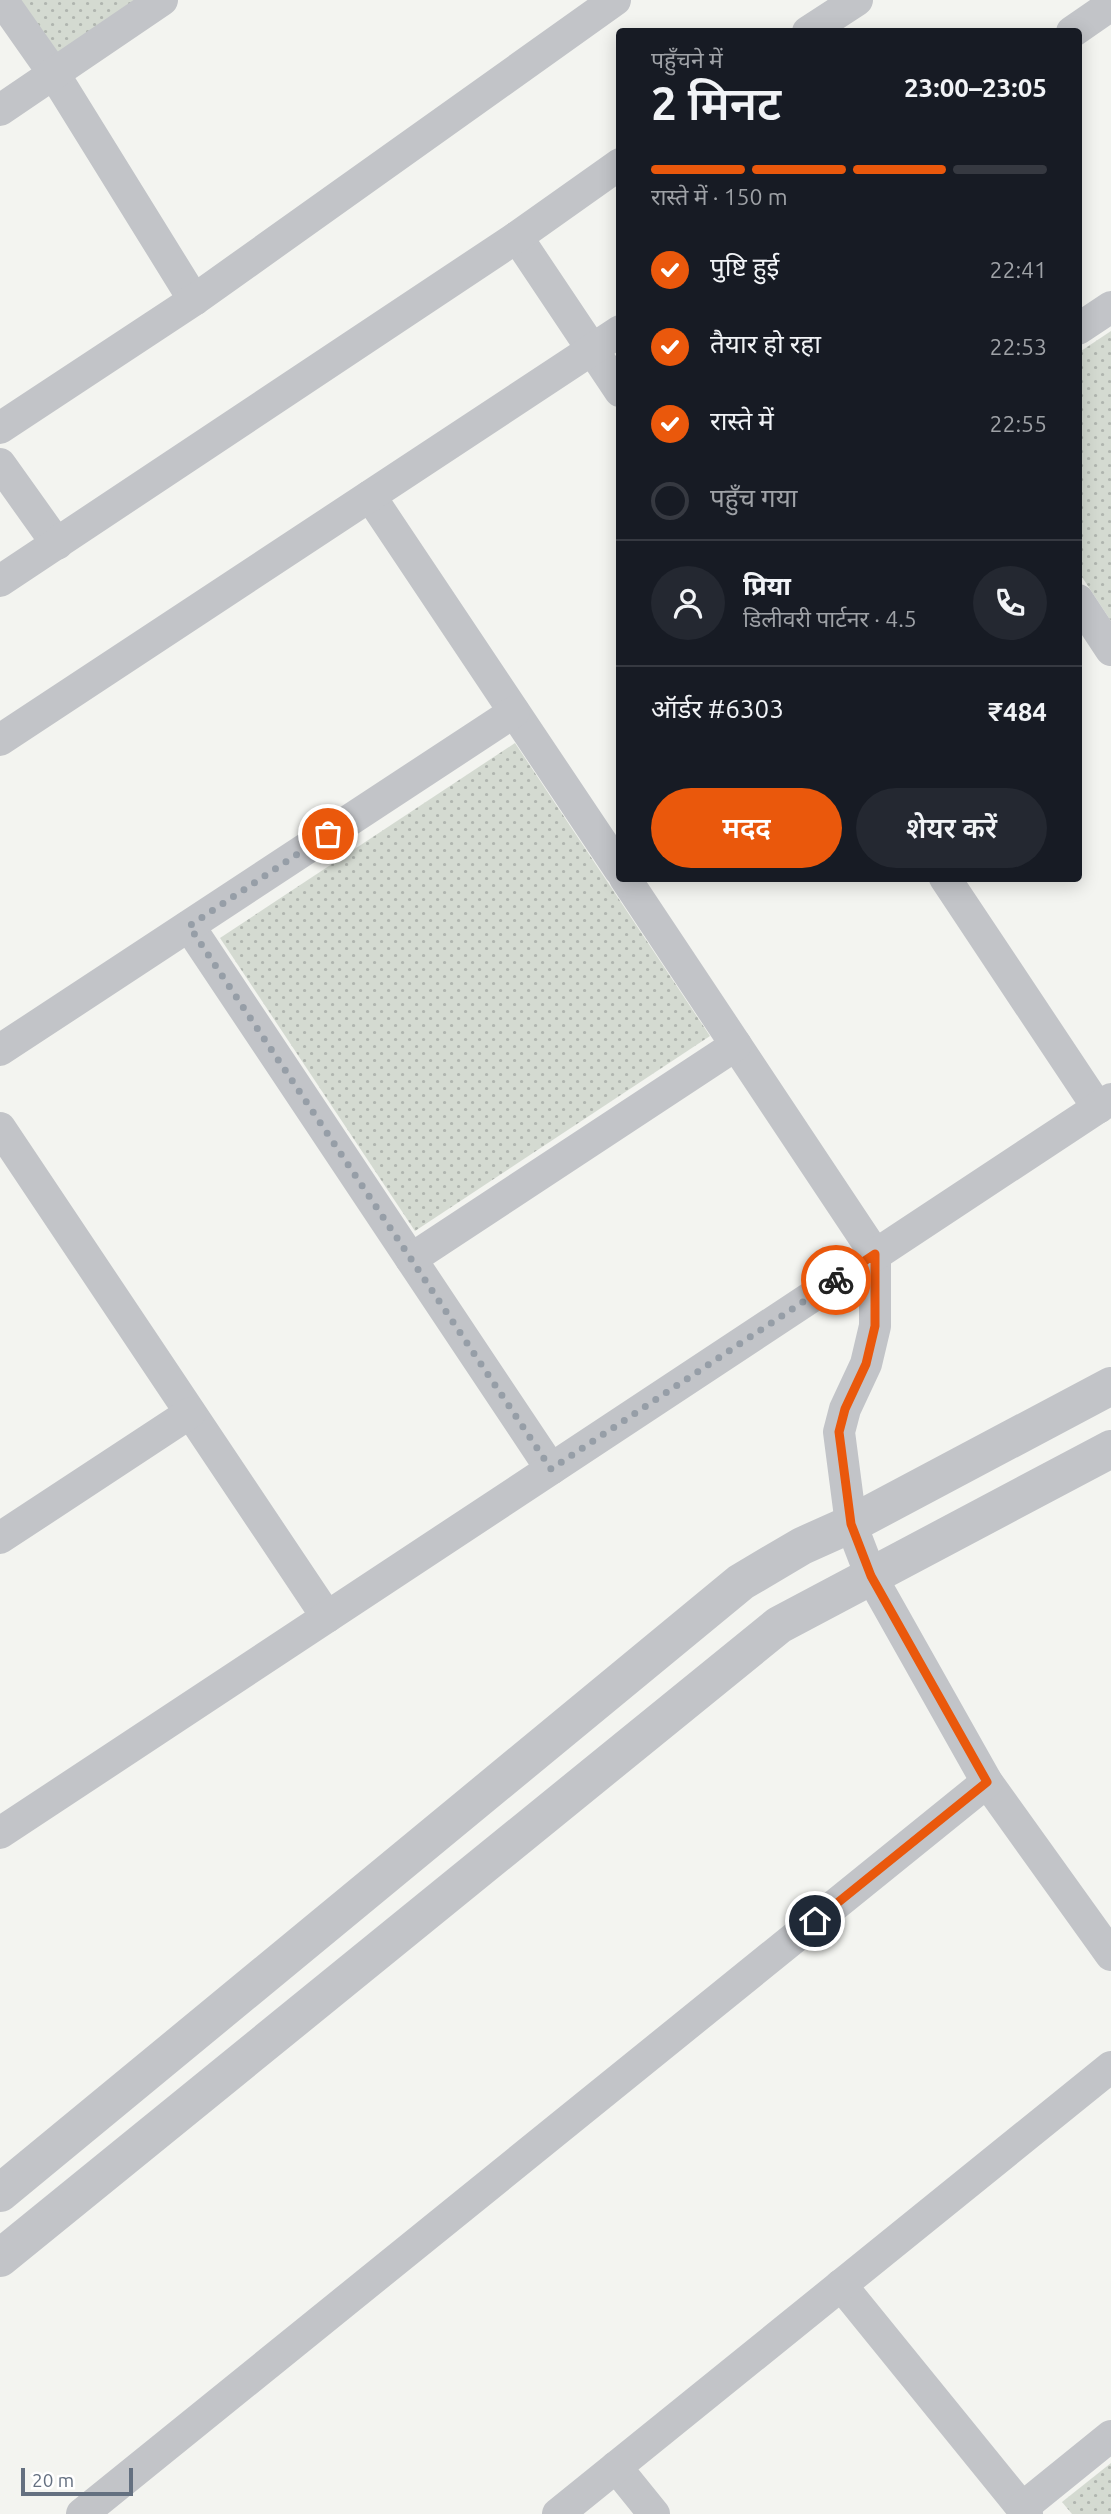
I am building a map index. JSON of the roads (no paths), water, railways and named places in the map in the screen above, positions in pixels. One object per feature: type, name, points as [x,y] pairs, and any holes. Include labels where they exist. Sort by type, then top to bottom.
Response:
[{"type":"street","points":[[2,0],[54,74],[194,300]]},
{"type":"street","points":[[0,110],[162,0]]},
{"type":"street","points":[[0,428],[194,300],[615,0]]},
{"type":"street","points":[[809,19],[857,0]]},
{"type":"street","points":[[1078,28],[1111,5]]},
{"type":"street","points":[[0,581],[517,237],[616,167]]},
{"type":"street","points":[[517,237],[616,385]]},
{"type":"street","points":[[1082,326],[1111,307]]},
{"type":"street","points":[[0,740],[616,334]]},
{"type":"street","points":[[0,464],[57,544]]},
{"type":"street","points":[[370,496],[616,864]]},
{"type":"street","points":[[1082,606],[1111,649]]},
{"type":"street","points":[[0,1050],[514,712]]},
{"type":"street","points":[[628,882],[875,1254],[875,1326],[866,1364],[845,1409],[839,1432],[851,1524],[871,1576],[987,1782],[1111,1955]]},
{"type":"street","points":[[0,1833],[1104,1103],[948,882]]},
{"type":"street","points":[[189,926],[551,1469]]},
{"type":"street","points":[[411,1259],[736,1045]]},
{"type":"street","points":[[0,1128],[327,1617]]},
{"type":"street","points":[[0,2193],[741,1582],[802,1546],[851,1524],[1111,1386]]},
{"type":"street","points":[[0,1538],[190,1413]]},
{"type":"street","points":[[0,2258],[779,1625],[1111,1449]]},
{"type":"street","points":[[82,2514],[987,1782]]},
{"type":"street","points":[[558,2514],[1111,2067]]},
{"type":"street","points":[[841,2285],[1024,2511],[1111,2436]]},
{"type":"street","points":[[616,2467],[654,2514]]}]
